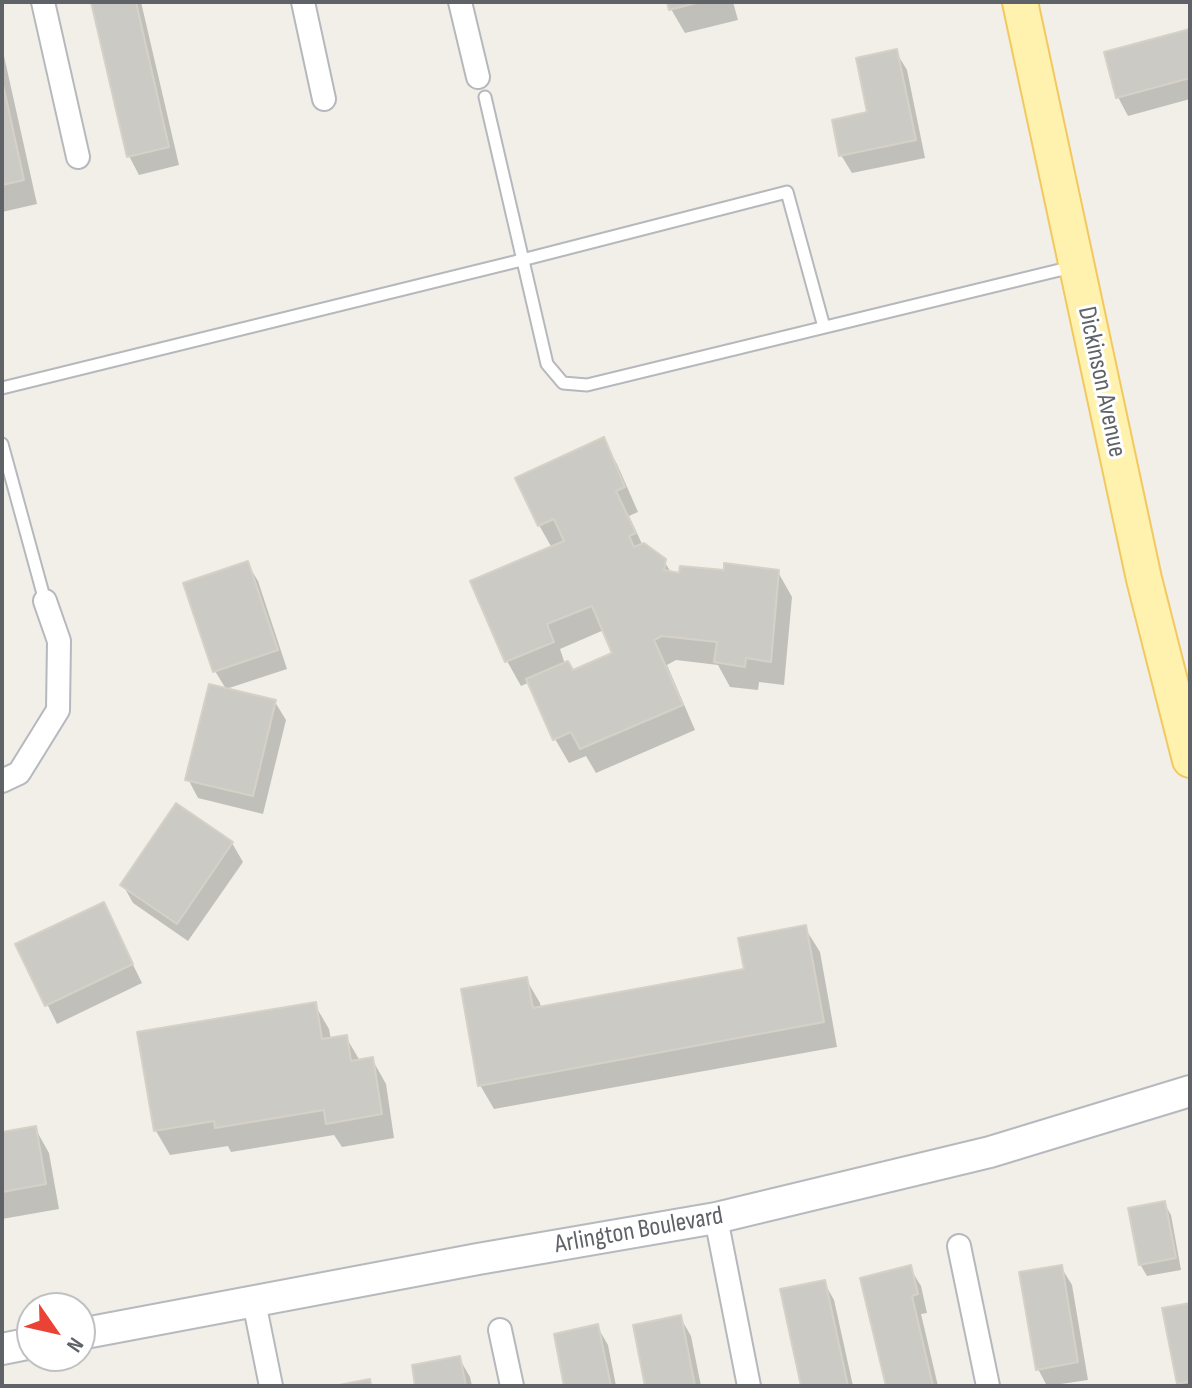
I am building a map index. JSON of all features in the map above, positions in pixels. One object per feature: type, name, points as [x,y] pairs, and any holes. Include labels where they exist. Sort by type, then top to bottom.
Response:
[{"type":"main road","name":"Dickinson Avenue","points":[[1020,2],[1144,579],[1177,686],[1190,760]]},
{"type":"main road","name":"Arlington Boulevard","points":[[96,1331],[716,1218],[990,1152],[1190,1091]]},
{"type":"street","points":[[43,2],[78,157]]},
{"type":"street","points":[[303,2],[324,99]]},
{"type":"street","points":[[460,2],[482,87]]},
{"type":"street","points":[[2,781],[19,773],[58,710],[59,641],[45,601]]},
{"type":"street","points":[[716,1218],[749,1386]]},
{"type":"street","points":[[959,1246],[988,1386]]},
{"type":"street","points":[[254,1302],[271,1386]]},
{"type":"street","points":[[500,1330],[512,1386]]},
{"type":"lane","points":[[482,87],[547,364],[563,383],[587,385],[1077,266]]},
{"type":"lane","points":[[2,388],[787,192],[824,327]]},
{"type":"lane","points":[[2,444],[45,601]]},
{"type":"building","points":[[91,2],[136,2],[169,147],[127,157]]},
{"type":"building","points":[[667,2],[700,2],[669,10]]},
{"type":"building","points":[[1190,29],[1190,78],[1116,98],[1104,52]]},
{"type":"building","points":[[897,49],[916,140],[839,156],[832,120],[867,112],[856,58]]},
{"type":"building","points":[[2,80],[24,180],[2,185]]},
{"type":"building","points":[[604,437],[625,487],[616,491],[636,533],[629,536],[634,547],[644,543],[666,559],[664,570],[679,573],[680,566],[724,570],[724,563],[779,570],[771,662],[746,658],[745,667],[714,662],[717,642],[662,636],[654,640],[683,705],[580,749],[571,732],[553,740],[526,679],[568,661],[573,670],[612,653],[592,606],[547,624],[554,642],[505,662],[470,581],[564,541],[554,519],[538,526],[515,478]]},
{"type":"building","points":[[248,561],[278,650],[213,672],[183,583]]},
{"type":"building","points":[[209,684],[276,700],[253,796],[185,780]]},
{"type":"building","points":[[176,803],[233,842],[177,924],[120,885]]},
{"type":"building","points":[[104,902],[133,964],[45,1006],[15,944]]},
{"type":"building","points":[[806,925],[824,1022],[478,1086],[461,989],[527,977],[533,1008],[744,969],[738,938]]},
{"type":"building","points":[[316,1002],[322,1039],[347,1035],[351,1061],[373,1057],[382,1114],[326,1124],[324,1110],[215,1128],[214,1121],[154,1131],[137,1032]]},
{"type":"building","points":[[36,1126],[46,1184],[2,1192],[2,1132]]},
{"type":"building","points":[[1165,1201],[1176,1258],[1139,1265],[1128,1208]]},
{"type":"building","points":[[911,1265],[918,1294],[912,1296],[933,1386],[886,1386],[860,1278]]},
{"type":"building","points":[[1062,1265],[1078,1362],[1036,1370],[1019,1272]]},
{"type":"building","points":[[825,1280],[848,1386],[801,1386],[780,1289]]},
{"type":"building","points":[[1190,1303],[1190,1381],[1177,1384],[1162,1308]]},
{"type":"building","points":[[681,1315],[695,1386],[645,1386],[633,1325]]},
{"type":"building","points":[[598,1324],[611,1386],[564,1386],[554,1334]]},
{"type":"building","points":[[460,1356],[466,1386],[415,1386],[412,1365]]},
{"type":"building","points":[[370,1379],[371,1386],[334,1386]]}]
